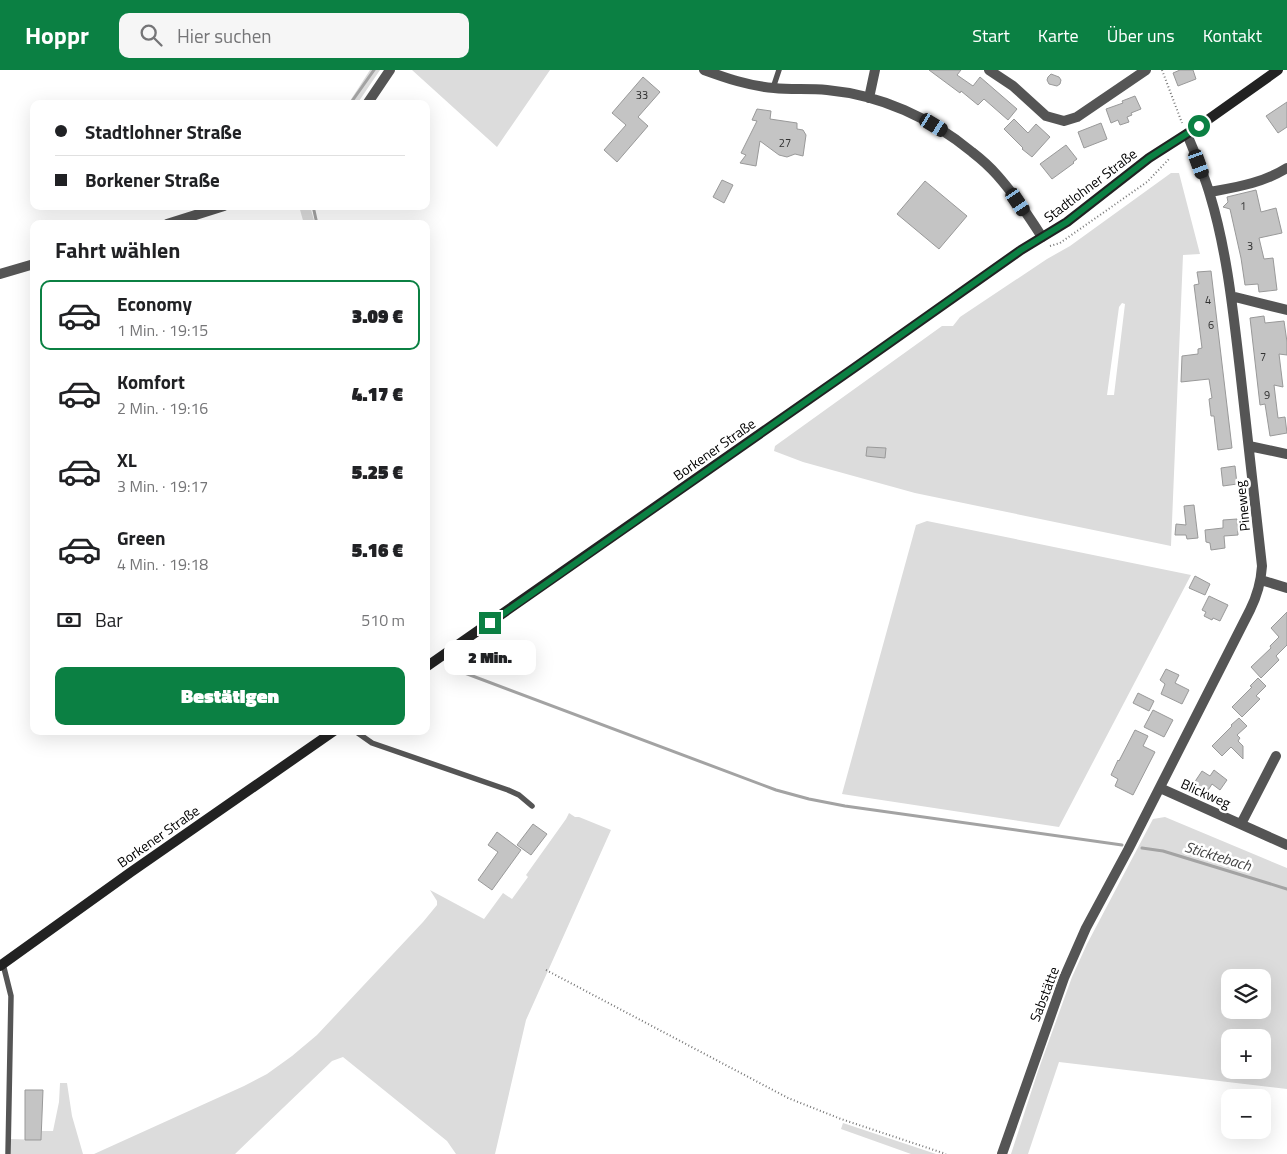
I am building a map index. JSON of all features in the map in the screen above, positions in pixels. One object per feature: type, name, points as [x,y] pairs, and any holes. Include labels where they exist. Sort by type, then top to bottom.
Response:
[{"type":"main road","name":"Stadtlohner Straße","points":[[1017,253],[1067,222],[1149,158],[1187,134],[1278,70]]},
{"type":"main road","name":"Borkener Straße","points":[[430,664],[1017,253]]},
{"type":"main road","name":"Borkener Straße","points":[[2,965],[131,872],[328,735]]},
{"type":"street","points":[[369,100],[390,70]]},
{"type":"street","points":[[704,70],[744,83],[773,88],[827,90],[869,98],[888,103],[924,119],[964,145],[996,174],[1042,237]]},
{"type":"street","points":[[869,98],[875,70]]},
{"type":"street","points":[[990,70],[1013,86],[1046,116],[1064,121],[1077,117],[1146,70]]},
{"type":"street","name":"Pineweg","points":[[1128,850],[1253,604],[1261,580],[1262,566],[1250,446],[1231,296],[1210,192],[1187,134]]},
{"type":"street","points":[[1210,192],[1252,184],[1287,168]]},
{"type":"street","points":[[180,220],[211,210]]},
{"type":"street","points":[[0,274],[30,265]]},
{"type":"street","points":[[1231,296],[1287,310]]},
{"type":"street","points":[[1250,446],[1287,454]]},
{"type":"street","points":[[1261,580],[1287,588]]},
{"type":"street","name":"Blickweg","points":[[1241,824],[1276,756]]},
{"type":"street","name":"Blickweg","points":[[1160,788],[1287,845]]},
{"type":"street","name":"Sabstätte","points":[[1002,1154],[1064,978],[1086,928],[1128,850]]},
{"type":"lane","points":[[773,88],[779,70]]},
{"type":"lane","points":[[361,735],[372,743],[508,790],[519,795],[532,806]]},
{"type":"lane","points":[[2,965],[11,996],[8,1154]]},
{"type":"path","points":[[1162,70],[1187,134]]},
{"type":"path","points":[[1050,246],[1060,242],[1147,182],[1174,156]]},
{"type":"path","points":[[546,970],[788,1098],[841,1119],[946,1154]]},
{"type":"shaded area","points":[[370,70],[380,70],[360,100],[351,100]]},
{"type":"shaded area","points":[[412,70],[550,70],[497,147]]},
{"type":"shaded area","points":[[1171,173],[1179,173],[1200,254],[1183,255],[1171,546],[915,493],[803,462],[774,451],[775,446],[942,326],[953,326],[960,317],[1047,259],[1070,246]],"holes":[[[1122,303],[1125,304],[1114,395],[1107,395],[1119,307]]]},
{"type":"shaded area","points":[[300,210],[311,210],[314,220],[303,220]]},
{"type":"shaded area","points":[[927,521],[1191,575],[1059,827],[842,794],[916,525]]},
{"type":"shaded area","points":[[569,813],[611,830],[526,1020],[495,1154],[456,1154],[447,1141],[343,1057],[332,1061],[235,1154],[94,1154],[244,1086],[267,1074],[292,1056],[317,1035],[423,922],[437,905],[437,901],[430,890],[484,919],[503,893],[512,899],[528,877],[526,875]]},
{"type":"shaded area","points":[[1165,817],[1287,868],[1287,1089],[1059,1062],[1028,1154],[1011,1154],[1038,1071],[1072,977],[1087,944],[1153,819]]},
{"type":"shaded area","points":[[60,1083],[67,1083],[72,1116],[83,1154],[11,1154],[11,1139],[41,1140],[42,1131],[53,1131],[59,1102]]},
{"type":"shaded area","points":[[843,1123],[936,1154],[911,1154],[841,1129]]},
{"type":"building","points":[[929,70],[961,70],[957,75],[973,86],[980,77],[1017,109],[1008,120],[984,99],[978,105],[961,91],[960,93]]},
{"type":"building","points":[[1180,70],[1193,70],[1196,79],[1178,86],[1173,73]]},
{"type":"building","points":[[1051,74],[1059,77],[1061,80],[1060,84],[1057,86],[1049,84],[1047,80]]},
{"type":"building","points":[[643,77],[660,92],[638,117],[648,126],[617,162],[604,150],[626,125],[612,113]]},
{"type":"building","points":[[1135,96],[1141,109],[1127,117],[1129,122],[1120,125],[1118,120],[1111,123],[1106,109]]},
{"type":"building","points":[[1287,102],[1287,127],[1278,133],[1266,116]]},
{"type":"building","points":[[757,109],[771,111],[770,119],[797,123],[797,129],[803,130],[806,135],[803,156],[795,154],[787,157],[779,155],[760,141],[756,166],[740,163],[746,155],[741,153],[757,121],[752,120]]},
{"type":"building","points":[[1014,119],[1028,133],[1036,124],[1050,137],[1032,157],[1004,129]]},
{"type":"building","points":[[1101,123],[1107,139],[1084,148],[1078,132]]},
{"type":"building","points":[[1066,145],[1077,159],[1052,179],[1040,164]]},
{"type":"building","points":[[722,180],[733,185],[724,203],[713,197]]},
{"type":"building","points":[[925,181],[967,216],[939,249],[897,214]]},
{"type":"building","points":[[1256,190],[1261,212],[1276,208],[1282,233],[1259,238],[1264,259],[1273,258],[1277,290],[1259,292],[1258,284],[1245,285],[1230,209],[1223,207],[1228,202],[1227,197]]},
{"type":"building","points":[[1211,271],[1232,448],[1218,450],[1214,416],[1211,416],[1209,399],[1212,398],[1209,379],[1181,382],[1182,356],[1198,354],[1198,349],[1202,348],[1194,285],[1199,284],[1197,272]]},
{"type":"building","points":[[1264,316],[1265,323],[1284,321],[1287,342],[1287,355],[1279,354],[1283,387],[1274,385],[1278,418],[1285,417],[1287,433],[1270,436],[1265,404],[1260,405],[1250,318]]},
{"type":"building","points":[[867,447],[886,448],[885,458],[866,456]]},
{"type":"building","points":[[1235,466],[1237,484],[1223,486],[1221,468]]},
{"type":"building","points":[[1194,505],[1198,538],[1187,539],[1186,535],[1175,535],[1176,524],[1186,525],[1184,506]]},
{"type":"building","points":[[1237,519],[1238,535],[1224,536],[1225,548],[1211,550],[1210,543],[1206,542],[1205,530],[1223,528],[1223,520]]},
{"type":"building","points":[[1195,576],[1210,584],[1205,595],[1189,588]]},
{"type":"building","points":[[1209,596],[1228,605],[1220,621],[1204,616],[1206,612],[1202,610]]},
{"type":"building","points":[[1287,612],[1287,645],[1276,656],[1279,660],[1261,678],[1251,667],[1271,648],[1270,646],[1279,637],[1271,628]]},
{"type":"building","points":[[1166,669],[1179,675],[1175,683],[1189,690],[1182,704],[1161,694],[1165,684],[1160,680]]},
{"type":"building","points":[[1258,678],[1266,686],[1256,696],[1260,699],[1242,717],[1232,707],[1252,687],[1250,686]]},
{"type":"building","points":[[1138,693],[1154,701],[1149,711],[1133,703]]},
{"type":"building","points":[[1153,710],[1173,720],[1164,737],[1144,727]]},
{"type":"building","points":[[1239,718],[1247,726],[1237,735],[1240,738],[1238,741],[1243,746],[1243,759],[1231,747],[1222,756],[1212,746]]},
{"type":"building","points":[[1135,730],[1148,736],[1143,746],[1155,752],[1133,795],[1115,786],[1118,779],[1111,775]]},
{"type":"building","points":[[1214,770],[1227,780],[1220,790],[1212,784],[1205,795],[1192,786],[1202,771],[1210,776]]},
{"type":"building","points":[[533,824],[547,834],[531,855],[517,845]]},
{"type":"building","points":[[497,832],[521,850],[492,890],[478,880],[498,852],[488,845]]},
{"type":"building","points":[[25,1090],[43,1090],[41,1140],[25,1140]]},
{"type":"waterway","points":[[353,100],[374,70]]},
{"type":"waterway","points":[[314,210],[316,220]]},
{"type":"waterway","points":[[462,672],[776,790],[809,799],[845,806],[1122,845]]},
{"type":"waterway","name":"Sticktebach","points":[[1142,848],[1163,851],[1287,889]]},
{"type":"route","points":[[490,623],[1021,250],[1067,222],[1149,158],[1199,126]]}]
